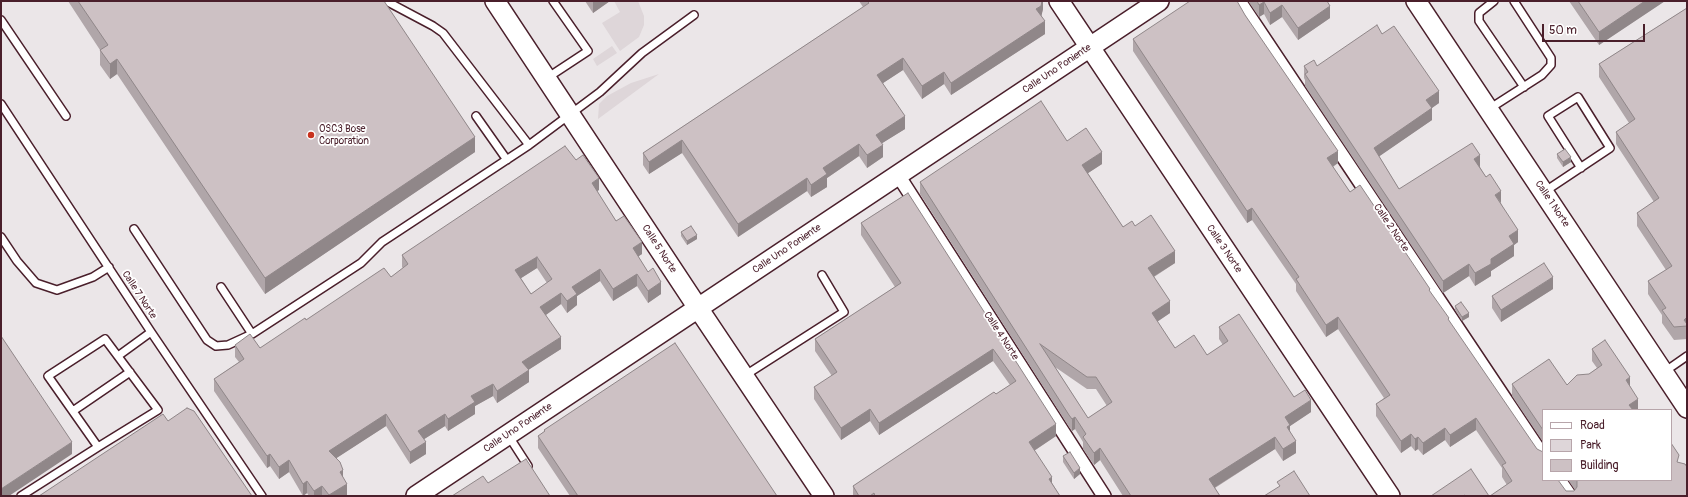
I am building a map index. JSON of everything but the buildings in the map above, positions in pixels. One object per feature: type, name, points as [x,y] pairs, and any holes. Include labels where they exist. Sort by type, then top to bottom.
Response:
[{"type":"street","name":"Calle 5 Norte","points":[[495,1],[824,496]]},
{"type":"street","name":"Calle 3 Norte","points":[[1059,1],[1390,496]]},
{"type":"street","name":"Calle Uno Poniente","points":[[416,496],[1159,1]]},
{"type":"street","name":"Calle 2 Norte","points":[[1239,1],[1542,455]]},
{"type":"street","name":"Calle 1 Norte","points":[[1416,1],[1687,408]]},
{"type":"street","name":"Calle 4 Norte","points":[[898,175],[1104,496]]},
{"type":"street","points":[[1560,481],[1570,496]]},
{"type":"lane","points":[[386,1],[433,26],[443,33],[529,145]]},
{"type":"lane","points":[[547,79],[588,51],[553,1]]},
{"type":"lane","points":[[1494,1],[1479,13],[1479,21],[1524,86]]},
{"type":"lane","points":[[1488,110],[1542,75],[1551,65],[1552,58],[1514,1]]},
{"type":"lane","points":[[134,229],[207,340],[216,346],[228,345],[252,334],[360,263],[382,242],[529,145],[600,92],[649,48],[694,15]]},
{"type":"lane","points":[[1,20],[66,116]]},
{"type":"lane","points":[[1543,192],[1581,168],[1610,148],[1578,97],[1548,116],[1581,168]]},
{"type":"lane","name":"Calle 7 Norte","points":[[1,104],[151,332],[262,496]]},
{"type":"lane","points":[[476,116],[507,160]]},
{"type":"lane","points":[[1,237],[17,261],[36,283],[56,290],[93,277],[109,267]]},
{"type":"lane","points":[[744,376],[844,312],[822,275]]},
{"type":"lane","points":[[221,287],[252,334]]},
{"type":"lane","points":[[118,356],[151,332]]},
{"type":"lane","points":[[21,496],[158,410],[105,339],[48,376],[98,447]]},
{"type":"lane","points":[[1663,372],[1687,356]]},
{"type":"lane","points":[[73,411],[130,372]]},
{"type":"lane","points":[[508,435],[532,472]]},
{"type":"shaded area","points":[[1,1],[1687,1],[1687,496],[1,496]]},
{"type":"green space","points":[[614,1],[638,1],[644,16],[644,25],[639,37],[620,51],[602,23],[620,12]]},
{"type":"green space","points":[[612,46],[617,53],[597,66],[593,59]]},
{"type":"green space","points":[[659,74],[598,119],[599,104],[607,96],[631,83]]},
{"type":"place","name":"OSC3 Bose Corporation","points":[[311,135]]}]
